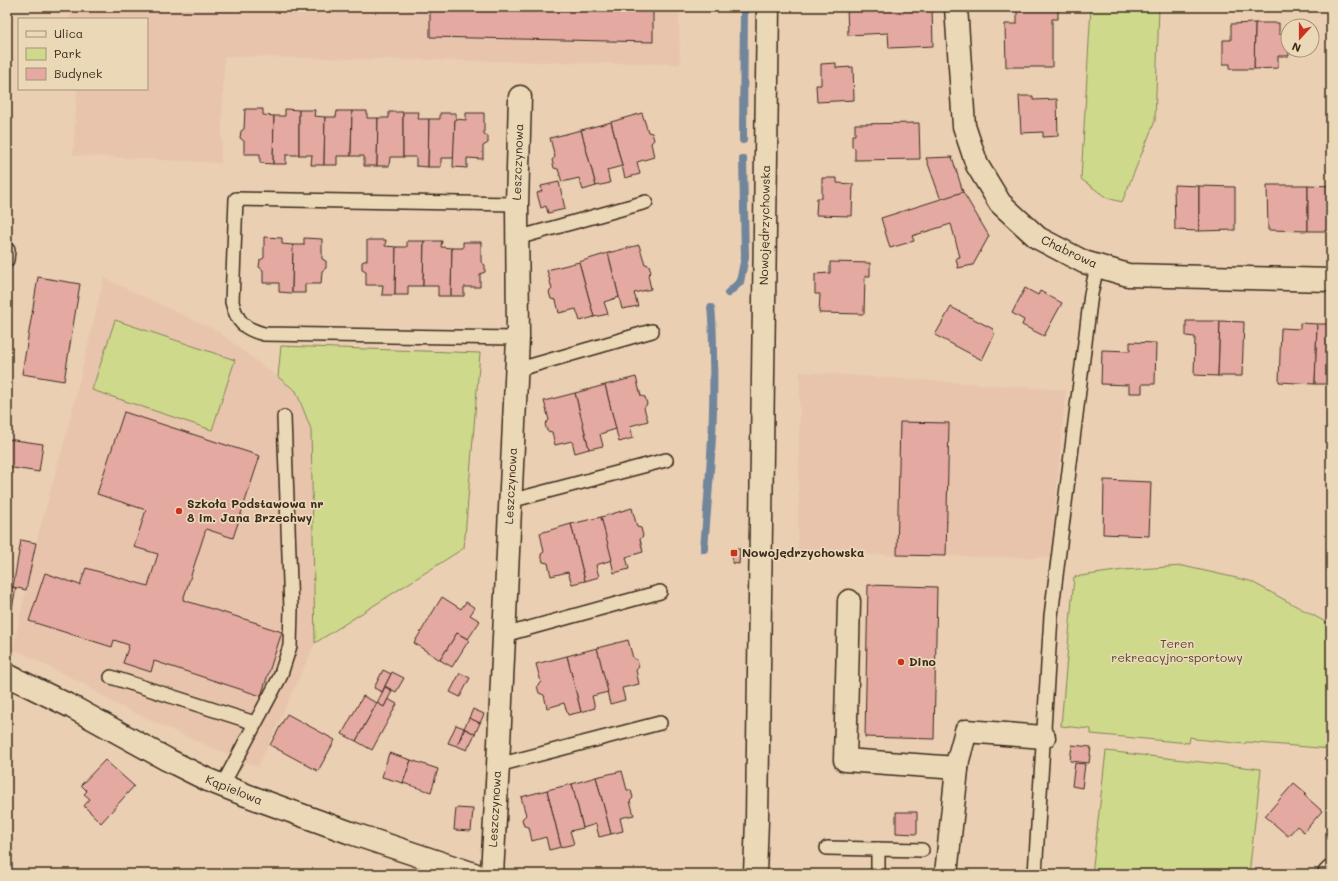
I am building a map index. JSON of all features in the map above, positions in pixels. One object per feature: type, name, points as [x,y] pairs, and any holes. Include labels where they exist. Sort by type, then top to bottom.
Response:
[{"type":"street","name":"Nowojędrzychowska","points":[[755,874],[768,7]]},
{"type":"street","name":"Chabrowa","points":[[956,7],[964,126],[977,165],[1000,204],[1038,238],[1084,262],[1128,275],[1331,280]]},
{"type":"street","name":"Leszczynowa","points":[[492,874],[518,338],[517,204],[520,97]]},
{"type":"street","points":[[849,601],[845,760],[957,768]]},
{"type":"street","name":"Kąpielowa","points":[[7,675],[72,707],[168,760],[222,786],[351,833],[474,874]]},
{"type":"street","points":[[946,874],[958,760],[966,731],[1044,737]]},
{"type":"lane","points":[[517,204],[236,199],[232,302],[234,312],[241,324],[252,331],[264,334],[518,338]]},
{"type":"lane","points":[[517,238],[646,202]]},
{"type":"lane","points":[[1034,874],[1052,608],[1090,294],[1097,266]]},
{"type":"lane","points":[[516,370],[652,331]]},
{"type":"lane","points":[[222,786],[280,677],[290,646],[291,610],[284,417]]},
{"type":"lane","points":[[510,501],[666,460]]},
{"type":"lane","points":[[504,635],[660,592]]},
{"type":"lane","points":[[111,677],[255,723]]},
{"type":"lane","points":[[498,765],[660,723]]},
{"type":"lane","points":[[827,848],[922,850]]},
{"type":"lane","points":[[878,849],[878,874]]},
{"type":"shaded area","points":[[71,7],[679,7],[680,64],[224,56],[221,163],[73,155],[77,90],[148,90],[148,18],[70,18]]},
{"type":"shaded area","name":"Szkoła Podstawowa nr 8 im. Jana Brzechwy","points":[[104,278],[217,331],[296,391],[311,429],[315,643],[258,767],[176,732],[110,701],[84,684],[13,649],[36,543],[67,432]]},
{"type":"shaded area","points":[[800,372],[1066,390],[1050,558],[798,553]]},
{"type":"green space","points":[[1091,7],[1159,7],[1155,121],[1122,202],[1107,198],[1081,179]]},
{"type":"green space","points":[[115,320],[235,360],[212,430],[92,390]]},
{"type":"green space","points":[[281,346],[480,353],[464,548],[315,643],[311,429],[296,391],[278,377]]},
{"type":"green space","name":"Teren rekreacyjno-sportowy","points":[[1183,566],[1250,581],[1331,625],[1331,749],[1246,742],[1245,744],[1195,739],[1190,737],[1189,743],[1091,734],[1091,729],[1061,726],[1074,577],[1123,570]]},
{"type":"green space","points":[[1106,751],[1261,769],[1249,874],[1092,874]]},
{"type":"building","points":[[430,7],[653,7],[653,42],[430,37]]},
{"type":"building","points":[[847,7],[932,7],[933,46],[889,48],[888,33],[848,35]]},
{"type":"building","points":[[1022,7],[1058,7],[1058,19],[1052,19],[1052,67],[1006,67],[1005,24],[1017,24],[1017,9],[1022,9]]},
{"type":"building","points":[[1255,23],[1279,23],[1280,56],[1278,56],[1278,68],[1254,69]]},
{"type":"building","points":[[1255,23],[1254,69],[1230,69],[1230,64],[1223,64],[1223,40],[1231,40],[1231,24]]},
{"type":"building","points":[[836,63],[836,68],[853,67],[854,100],[817,102],[816,85],[821,85],[821,64]]},
{"type":"building","points":[[1019,96],[1033,96],[1033,100],[1057,99],[1058,136],[1043,137],[1043,132],[1021,133]]},
{"type":"building","points":[[245,109],[263,109],[263,115],[274,116],[273,164],[260,163],[260,154],[244,154],[244,141],[240,138],[241,131],[244,129]]},
{"type":"building","points":[[285,109],[299,110],[299,155],[286,155],[286,164],[273,164],[274,116],[285,116]]},
{"type":"building","points":[[299,110],[315,110],[314,116],[325,117],[324,165],[311,165],[312,155],[299,155]]},
{"type":"building","points":[[337,111],[352,111],[351,156],[337,156],[337,165],[324,165],[325,117],[336,117]]},
{"type":"building","points":[[352,111],[367,111],[367,118],[378,118],[377,166],[364,166],[364,156],[351,156]]},
{"type":"building","points":[[389,112],[403,112],[403,157],[390,157],[389,166],[377,166],[378,118],[389,118]]},
{"type":"building","points":[[403,112],[419,112],[418,119],[429,119],[428,167],[416,166],[416,157],[403,157]]},
{"type":"building","points":[[440,113],[456,113],[454,158],[441,158],[441,167],[428,167],[429,119],[440,119]]},
{"type":"building","points":[[466,113],[484,113],[484,134],[488,136],[488,143],[483,146],[483,159],[467,158],[467,168],[453,167],[455,119],[466,120]]},
{"type":"building","points":[[642,113],[648,132],[652,133],[654,140],[651,143],[654,157],[637,162],[640,174],[625,178],[611,122]]},
{"type":"building","points":[[611,122],[622,166],[607,170],[610,183],[596,186],[581,130]]},
{"type":"building","points":[[919,123],[920,159],[855,160],[855,148],[852,147],[852,135],[855,135],[855,124]]},
{"type":"building","points":[[581,130],[596,186],[583,190],[579,178],[562,182],[558,169],[554,168],[552,160],[555,157],[550,138]]},
{"type":"building","points":[[952,157],[963,192],[941,200],[926,158]]},
{"type":"building","points":[[822,178],[837,178],[837,183],[853,184],[852,216],[816,215],[817,198],[822,198]]},
{"type":"building","points":[[559,182],[565,209],[548,213],[546,206],[541,208],[537,193],[542,191],[541,186]]},
{"type":"building","points":[[1174,185],[1199,186],[1199,231],[1175,230]]},
{"type":"building","points":[[1267,185],[1308,185],[1308,231],[1268,230]]},
{"type":"building","points":[[1308,185],[1331,186],[1331,231],[1308,231]]},
{"type":"building","points":[[1199,186],[1235,187],[1235,230],[1199,231]]},
{"type":"building","points":[[963,192],[989,236],[973,265],[958,268],[956,258],[960,257],[951,224],[912,236],[914,241],[890,248],[881,218]]},
{"type":"building","points":[[264,237],[282,238],[282,244],[293,245],[292,293],[279,292],[279,283],[263,283],[263,270],[259,267],[260,260],[264,258]]},
{"type":"building","points":[[304,238],[322,239],[322,259],[326,261],[326,268],[322,271],[321,284],[305,284],[305,293],[292,293],[293,245],[304,245]]},
{"type":"building","points":[[367,240],[386,240],[385,246],[396,247],[395,295],[382,295],[383,285],[366,285],[366,271],[362,269],[362,262],[367,260]]},
{"type":"building","points":[[407,241],[424,241],[423,286],[408,286],[408,295],[395,295],[396,247],[407,247]]},
{"type":"building","points":[[424,241],[442,241],[441,247],[452,248],[451,296],[438,296],[438,286],[423,286]]},
{"type":"building","points":[[463,242],[481,242],[481,262],[485,265],[485,272],[480,274],[480,287],[464,287],[464,296],[451,296],[452,248],[463,248]]},
{"type":"building","points":[[639,245],[645,264],[649,265],[651,272],[648,275],[651,289],[634,293],[638,306],[622,309],[608,253]]},
{"type":"building","points":[[608,253],[619,297],[604,302],[608,314],[594,317],[579,262]]},
{"type":"building","points":[[579,262],[594,317],[580,321],[576,309],[559,313],[556,300],[551,299],[549,292],[552,289],[547,270]]},
{"type":"building","points":[[830,262],[870,263],[870,276],[865,276],[864,314],[819,313],[820,294],[815,294],[815,274],[830,273]]},
{"type":"building","points":[[38,277],[80,284],[64,381],[22,374]]},
{"type":"building","points":[[1025,288],[1038,295],[1040,291],[1062,303],[1044,336],[1022,325],[1024,320],[1012,313]]},
{"type":"building","points":[[951,307],[993,329],[994,335],[982,360],[935,335]]},
{"type":"building","points":[[1186,321],[1220,321],[1218,376],[1194,375],[1195,337],[1186,336]]},
{"type":"building","points":[[1220,321],[1244,322],[1242,376],[1218,376]]},
{"type":"building","points":[[1300,323],[1317,324],[1315,384],[1279,382],[1281,328],[1300,329]]},
{"type":"building","points":[[1317,324],[1331,324],[1331,384],[1315,384]]},
{"type":"building","points":[[1130,342],[1156,343],[1155,384],[1142,384],[1142,393],[1129,393],[1129,385],[1101,384],[1102,350],[1130,351]]},
{"type":"building","points":[[636,377],[641,396],[645,397],[647,404],[644,408],[648,421],[630,426],[633,438],[619,442],[605,385]]},
{"type":"building","points":[[605,385],[616,429],[600,434],[603,446],[589,449],[575,393]]},
{"type":"building","points":[[575,393],[589,449],[575,453],[572,441],[555,445],[552,432],[547,431],[545,424],[549,420],[544,401]]},
{"type":"building","name":"Szkoła Podstawowa nr 8 im. Jana Brzechwy","points":[[124,412],[260,456],[233,538],[206,529],[183,600],[282,632],[261,696],[154,661],[151,672],[123,663],[129,645],[114,640],[112,647],[29,621],[45,573],[80,585],[86,568],[148,586],[158,554],[134,547],[146,510],[97,494]]},
{"type":"building","points":[[900,422],[949,423],[946,556],[897,555]]},
{"type":"building","points":[[7,439],[43,444],[39,472],[7,467]]},
{"type":"building","points":[[1104,480],[1151,482],[1149,536],[1103,534]]},
{"type":"building","points":[[632,508],[637,527],[641,528],[643,536],[640,539],[643,552],[626,557],[629,569],[614,573],[601,517]]},
{"type":"building","points":[[601,517],[612,560],[596,565],[599,577],[585,581],[571,524]]},
{"type":"building","points":[[571,524],[585,581],[572,584],[568,572],[551,576],[548,563],[543,562],[541,554],[544,552],[540,533]]},
{"type":"building","points":[[21,540],[36,543],[26,590],[13,587]]},
{"type":"building","points":[[733,549],[740,549],[739,564],[732,563]]},
{"type":"building","name":"Dino","points":[[868,585],[937,587],[934,739],[865,737]]},
{"type":"building","points":[[7,586],[16,588],[10,618],[7,617]]},
{"type":"building","points":[[442,597],[461,609],[466,602],[475,608],[470,615],[480,621],[468,639],[457,633],[440,660],[414,643]]},
{"type":"building","points":[[457,633],[469,640],[452,667],[440,660]]},
{"type":"building","points":[[628,640],[633,658],[637,660],[639,667],[636,670],[639,684],[622,688],[625,700],[610,704],[597,648]]},
{"type":"building","points":[[597,648],[608,692],[592,696],[595,708],[581,712],[567,656]]},
{"type":"building","points":[[567,656],[581,712],[568,715],[564,703],[547,708],[544,695],[539,693],[537,686],[541,682],[536,664]]},
{"type":"building","points":[[383,670],[391,674],[382,692],[374,688]]},
{"type":"building","points":[[392,672],[404,678],[396,692],[385,686]]},
{"type":"building","points":[[460,673],[470,678],[460,697],[450,692]]},
{"type":"building","points":[[385,687],[392,691],[384,707],[377,703]]},
{"type":"building","points":[[363,696],[377,703],[356,741],[342,734]]},
{"type":"building","points":[[388,699],[397,704],[372,750],[356,741],[377,703],[384,707]]},
{"type":"building","points":[[473,709],[484,714],[480,723],[469,718]]},
{"type":"building","points":[[287,714],[335,740],[318,771],[270,745]]},
{"type":"building","points":[[469,718],[480,723],[475,734],[464,728]]},
{"type":"building","points":[[456,725],[464,728],[457,746],[448,743]]},
{"type":"building","points":[[465,729],[475,734],[467,750],[457,746]]},
{"type":"building","points":[[1072,745],[1091,747],[1089,763],[1070,761]]},
{"type":"building","points":[[389,753],[411,760],[403,783],[382,777]]},
{"type":"building","points":[[105,760],[134,786],[101,823],[84,806],[90,799],[84,794],[87,791],[81,785]]},
{"type":"building","points":[[411,760],[438,769],[431,792],[403,783]]},
{"type":"building","points":[[1075,763],[1085,764],[1082,788],[1072,786]]},
{"type":"building","points":[[622,771],[627,790],[631,790],[633,798],[630,801],[634,815],[620,818],[623,831],[611,834],[596,777]]},
{"type":"building","points":[[596,777],[611,834],[599,837],[596,824],[583,828],[572,784]]},
{"type":"building","points":[[1294,783],[1306,793],[1304,795],[1322,811],[1304,832],[1297,826],[1288,836],[1265,816]]},
{"type":"building","points":[[572,784],[583,828],[570,831],[574,844],[561,847],[547,790]]},
{"type":"building","points":[[547,790],[561,847],[549,850],[546,837],[532,841],[529,827],[524,826],[522,819],[526,815],[521,797]]},
{"type":"building","points":[[456,808],[473,809],[471,831],[454,830]]},
{"type":"building","points":[[896,812],[917,812],[917,834],[896,833]]},
{"type":"waterway","points":[[743,140],[744,7]]},
{"type":"waterway","points":[[728,293],[740,282],[745,257],[743,159]]},
{"type":"waterway","points":[[704,549],[713,405],[713,338],[711,308]]},
{"type":"place","name":"Szkoła Podstawowa nr 8 im. Jana Brzechwy","points":[[179,511]]},
{"type":"place","name":"Nowojędrzychowska","points":[[734,553]]},
{"type":"place","name":"Dino","points":[[901,662]]}]
